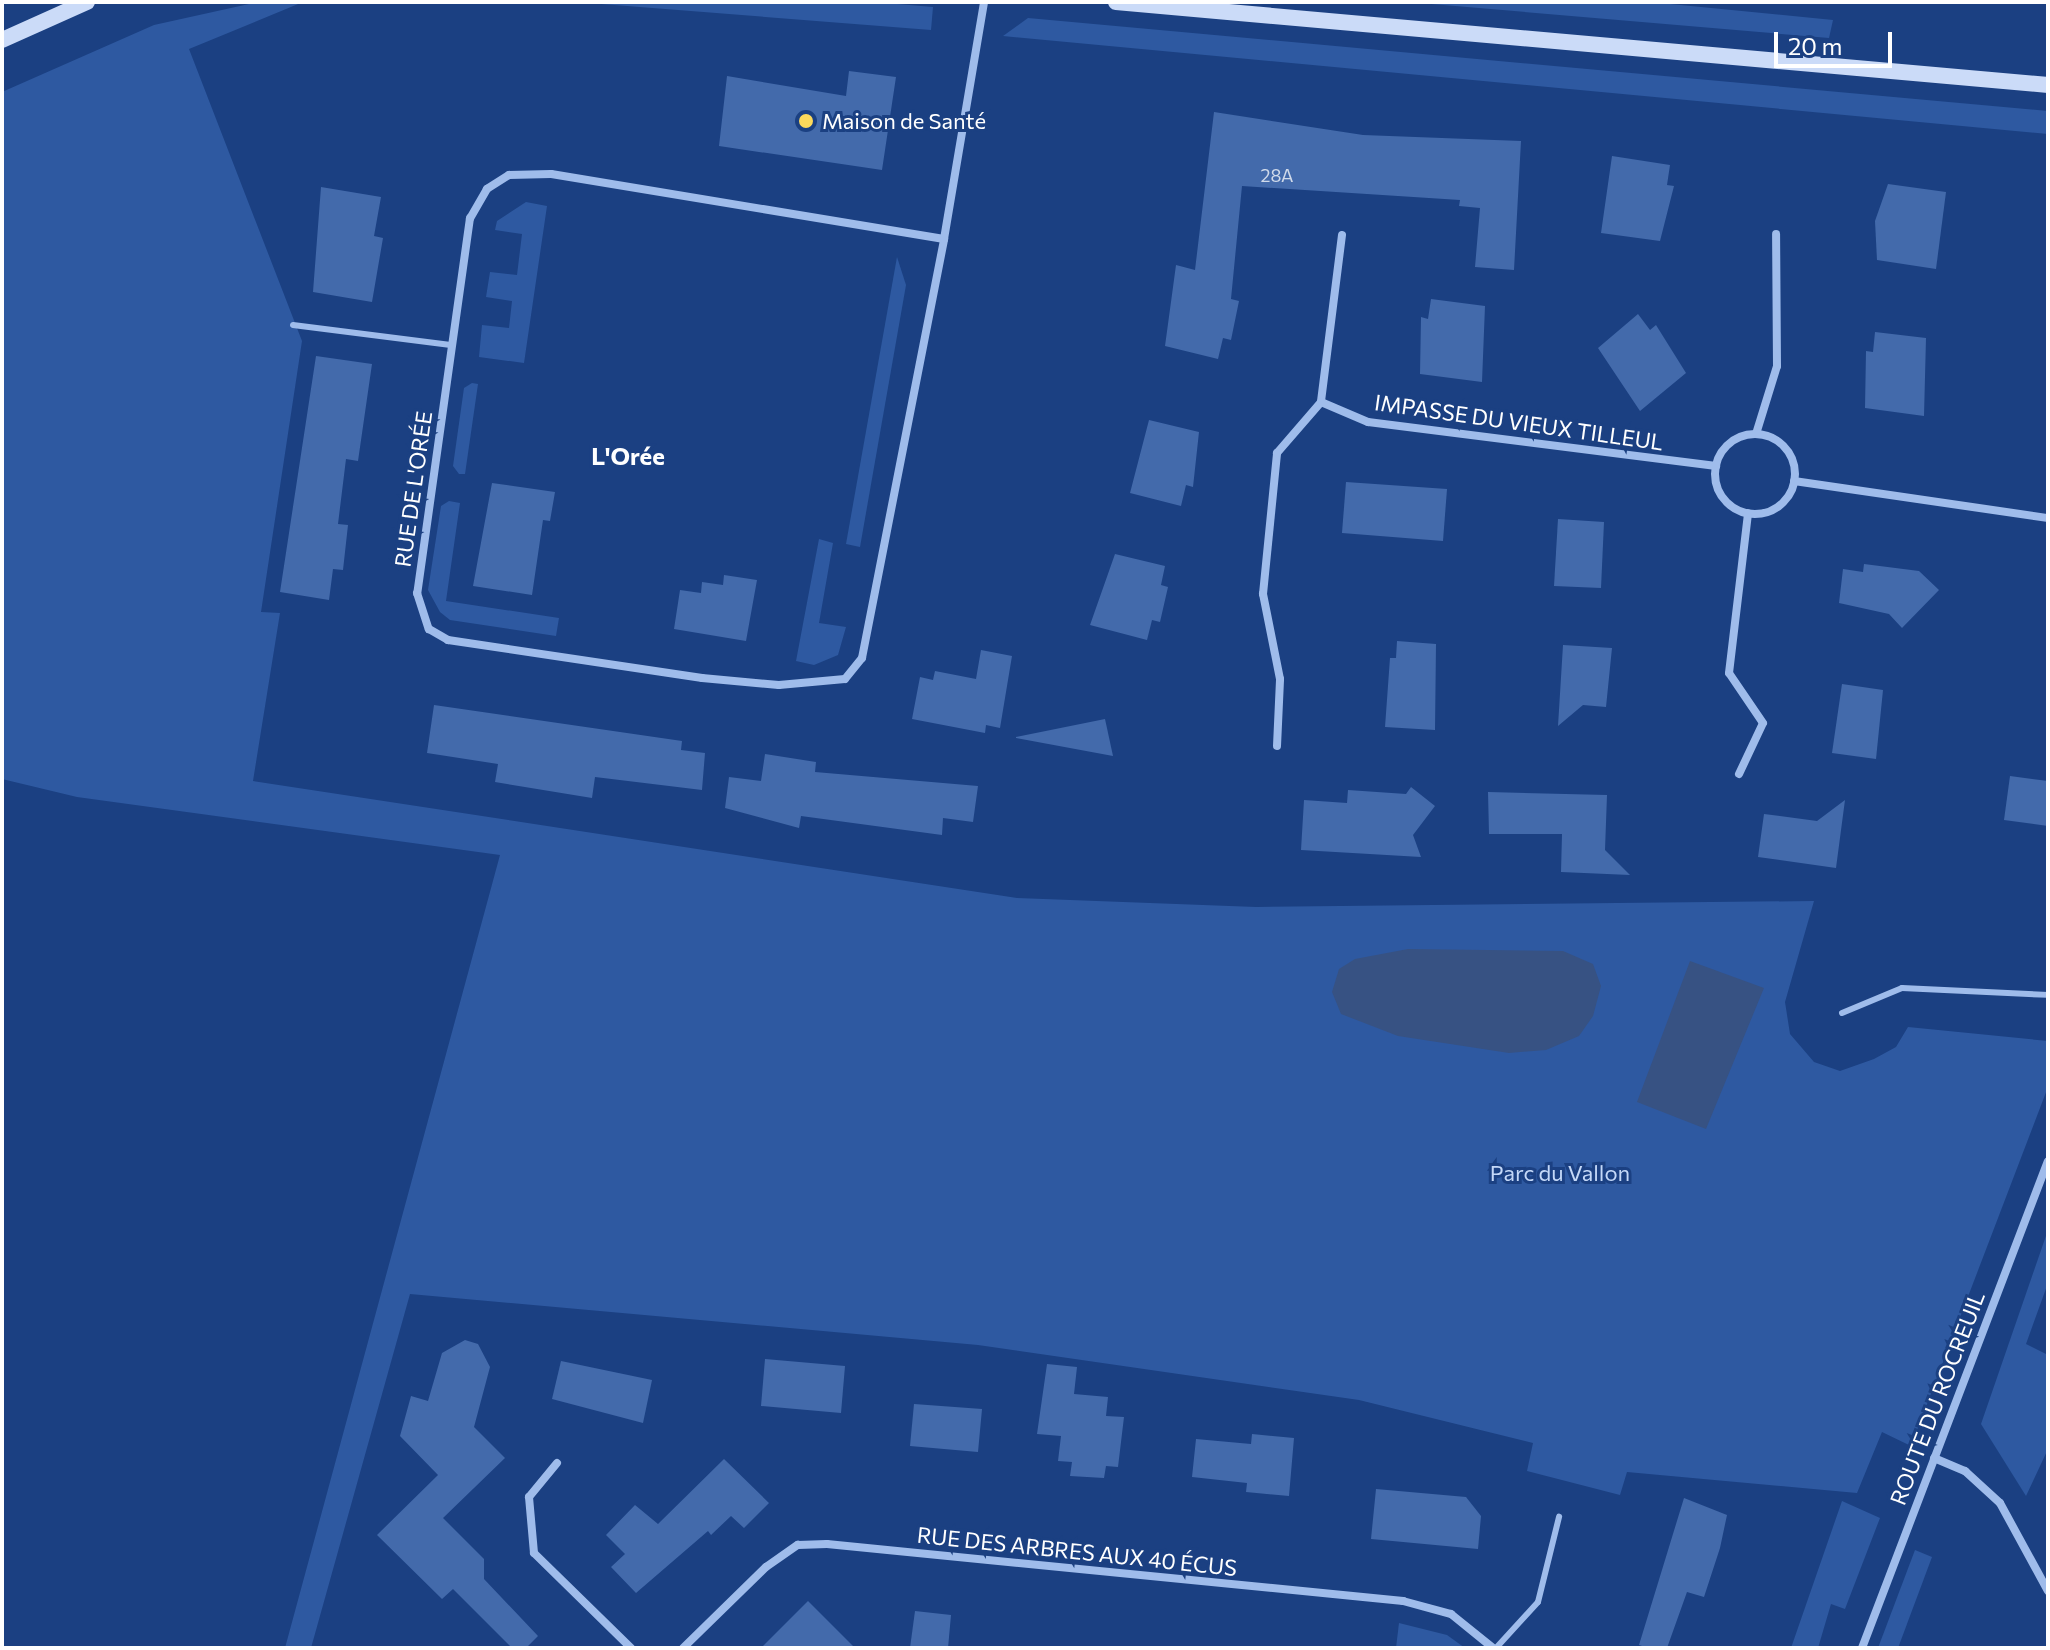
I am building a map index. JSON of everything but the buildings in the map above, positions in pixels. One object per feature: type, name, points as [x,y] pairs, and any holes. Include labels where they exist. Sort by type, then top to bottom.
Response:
[{"type":"street","points":[[7,40],[87,2]]},
{"type":"street","name":"RUE DE L'ORÉE","points":[[944,239],[551,174],[509,175],[487,189],[470,218],[417,593],[429,629],[448,640],[702,678],[779,685],[845,679],[862,658],[944,239],[984,2]]},
{"type":"street","points":[[1116,2],[2048,85]]},
{"type":"street","points":[[1756,434],[1777,366],[1776,234]]},
{"type":"street","points":[[1277,746],[1280,679],[1263,594],[1277,453],[1321,402],[1342,235]]},
{"type":"street","name":"IMPASSE DU VIEUX TILLEUL","points":[[1321,402],[1368,422],[1716,466]]},
{"type":"street","points":[[1756,434],[1782,443],[1794,481],[1783,503],[1748,513],[1719,492],[1716,466],[1730,442],[1756,434]]},
{"type":"street","points":[[1794,481],[2048,518]]},
{"type":"street","points":[[1739,774],[1763,723],[1729,673],[1748,513]]},
{"type":"street","name":"ROUTE DU ROCREUIL","points":[[1862,1648],[2048,1161]]},
{"type":"street","points":[[1934,1458],[1965,1471],[2000,1503],[2048,1591]]},
{"type":"street","points":[[557,1463],[529,1497],[534,1553],[631,1648]]},
{"type":"street","name":"RUE DES ARBRES AUX 40 ÉCUS","points":[[683,1648],[766,1567],[798,1545],[827,1544],[1403,1601],[1451,1614],[1494,1648]]},
{"type":"lane","points":[[293,325],[451,345]]},
{"type":"lane","points":[[1842,1013],[1902,988],[2048,995]]},
{"type":"lane","points":[[1494,1648],[1538,1602],[1559,1517]]},
{"type":"green space","name":"Parc du Vallon","points":[[303,2],[189,49],[302,341],[261,612],[280,613],[253,781],[1017,898],[1256,907],[1814,901],[1785,1002],[1790,1034],[1814,1062],[1840,1071],[1874,1059],[1896,1047],[1908,1027],[2048,1041],[2048,1087],[1911,1446],[1882,1432],[1857,1493],[1627,1472],[1620,1495],[1527,1471],[1533,1443],[1359,1400],[978,1345],[410,1294],[311,1648],[285,1648],[500,855],[77,797],[2,779],[2,92],[154,25],[249,4]]},
{"type":"green space","points":[[576,2],[874,2],[933,7],[931,30]]},
{"type":"green space","points":[[1408,2],[1650,2],[1833,20],[1829,38]]},
{"type":"green space","points":[[1028,18],[2048,111],[2048,134],[1003,36]]},
{"type":"green space","points":[[526,202],[547,206],[524,363],[479,357],[482,325],[509,328],[512,301],[486,297],[490,272],[517,275],[522,234],[495,230],[497,221]]},
{"type":"green space","points":[[897,257],[906,285],[860,547],[846,544]]},
{"type":"green space","points":[[472,383],[478,384],[465,474],[459,474],[453,466],[464,388]]},
{"type":"green space","points":[[449,501],[460,503],[446,601],[559,618],[556,636],[450,620],[440,612],[428,590],[441,506]]},
{"type":"green space","points":[[819,539],[833,543],[819,623],[846,627],[838,655],[814,665],[796,661]]},
{"type":"green space","points":[[2048,1230],[2048,1283],[2026,1344],[2048,1355],[2048,1449],[2026,1496],[1981,1424]]},
{"type":"green space","points":[[1842,1501],[1880,1518],[1845,1609],[1831,1604],[1818,1648],[1791,1648]]},
{"type":"green space","points":[[1915,1550],[1932,1557],[1898,1648],[1878,1648]]},
{"type":"green space","points":[[1399,1623],[1447,1635],[1465,1648],[1396,1648]]},
{"type":"shaded area","points":[[1408,949],[1563,951],[1593,964],[1601,986],[1593,1016],[1579,1036],[1546,1050],[1509,1053],[1398,1036],[1341,1014],[1332,992],[1339,969],[1355,959]]},
{"type":"shaded area","points":[[1690,961],[1764,988],[1706,1129],[1637,1102]]},
{"type":"place","name":"Maison de Santé","points":[[806,121]]},
{"type":"district","name":"L'Orée","points":[[628,456]]}]
